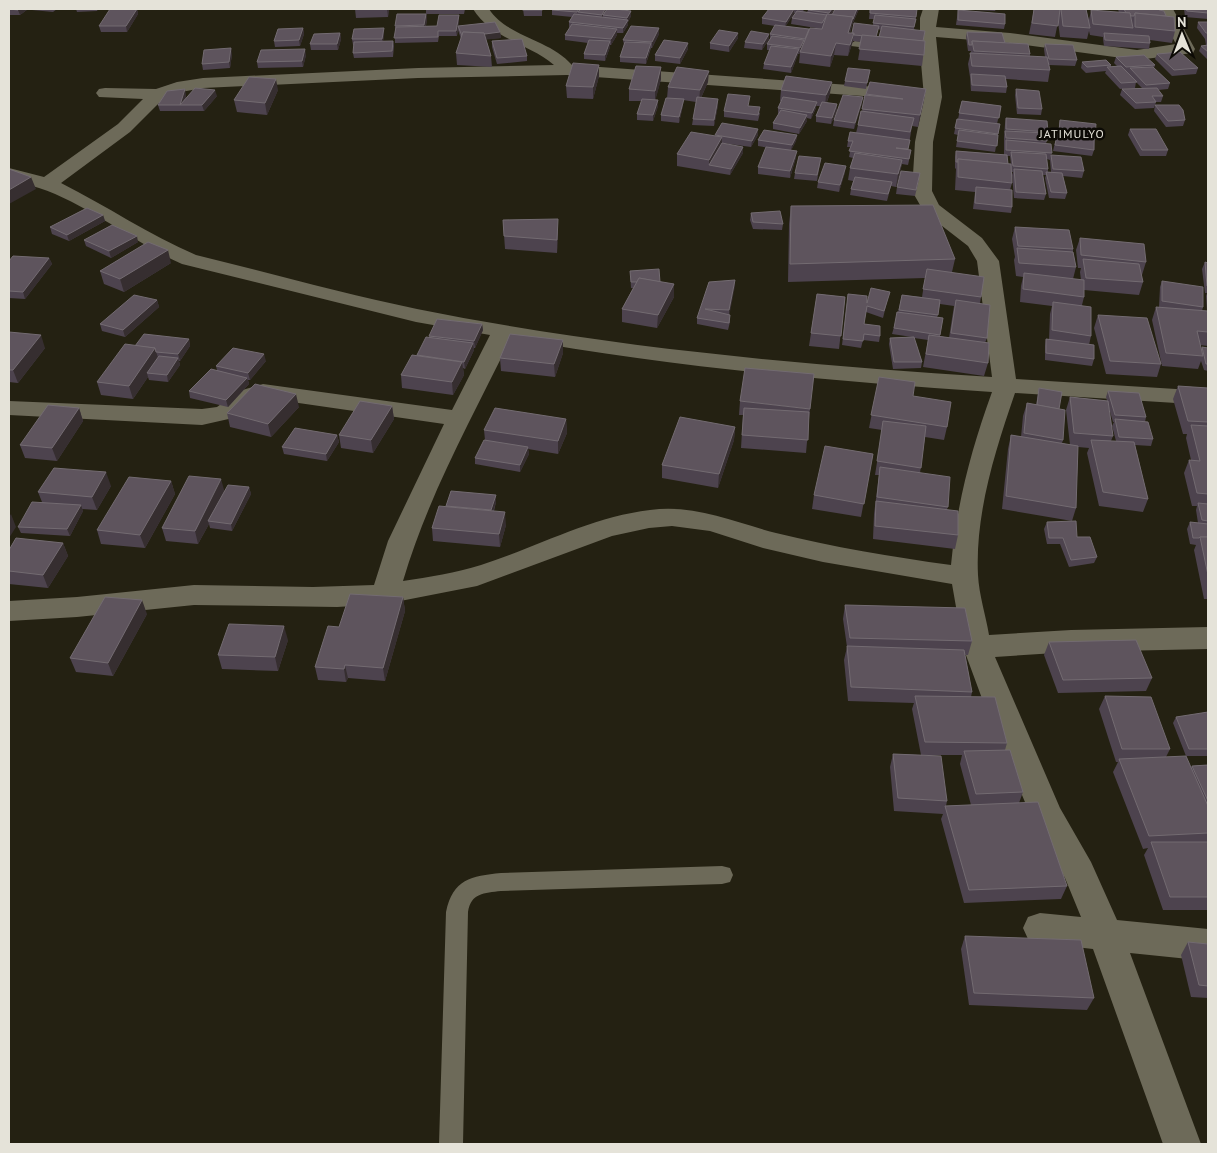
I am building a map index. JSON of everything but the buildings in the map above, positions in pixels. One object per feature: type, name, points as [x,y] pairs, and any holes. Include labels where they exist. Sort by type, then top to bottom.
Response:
[{"type":"street","points":[[481,9],[490,21],[556,57],[567,70]]},
{"type":"street","points":[[1165,9],[1187,49],[1160,50],[1149,54],[1137,55],[1010,38],[927,35],[934,97],[924,150],[922,191],[931,208],[975,242],[988,261],[1005,387],[984,447],[971,505],[964,576],[977,647],[1002,712],[1046,814],[1079,872],[1106,933],[1182,1144]]},
{"type":"street","points":[[105,93],[158,94],[177,87],[203,84],[418,72],[567,70],[934,97]]},
{"type":"street","points":[[47,184],[124,128],[158,94]]},
{"type":"street","points":[[9,174],[47,184],[96,208],[171,252],[189,260],[352,301],[503,331],[617,349],[763,367],[1005,387],[1208,398]]},
{"type":"street","points":[[385,594],[401,542],[437,462],[503,331]]},
{"type":"street","points":[[9,408],[202,418],[224,413],[247,396],[263,391],[460,418]]},
{"type":"street","points":[[9,611],[78,607],[168,596],[332,598],[385,594],[487,573],[600,532],[641,521],[672,517],[706,522],[769,541],[832,555],[912,570],[964,576]]},
{"type":"street","points":[[977,647],[1071,641],[1208,638]]},
{"type":"street","points":[[1040,928],[1106,933],[1208,945]]},
{"type":"lane","points":[[855,44],[892,48]]},
{"type":"lane","points":[[451,1144],[457,912],[458,899],[466,890],[477,884],[501,882],[722,875]]},
{"type":"district","name":"JATIMULYO","points":[[1072,133]]}]
